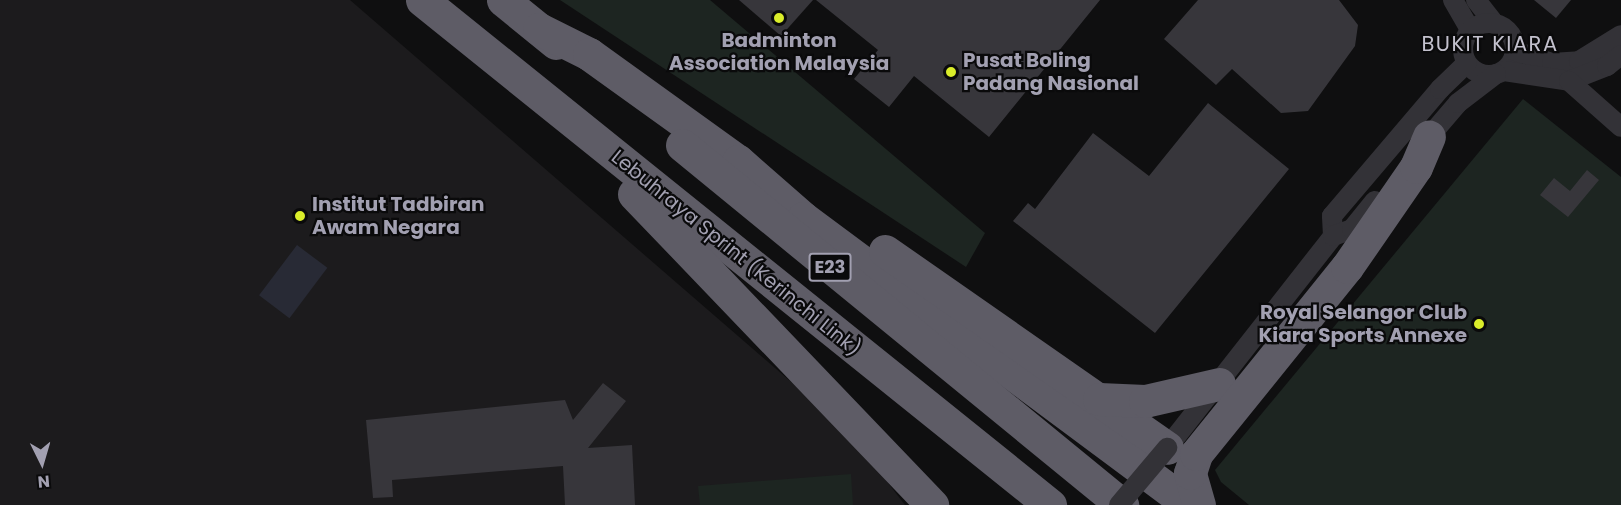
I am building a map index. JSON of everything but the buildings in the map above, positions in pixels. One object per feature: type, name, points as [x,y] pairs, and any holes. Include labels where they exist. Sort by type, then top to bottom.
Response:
[{"type":"highway","name":"Lebuhraya Sprint (Kerinchi Link)","points":[[422,0],[1050,505]]},
{"type":"highway","name":"E23","points":[[503,0],[1120,505]]},
{"type":"highway","points":[[539,29],[589,54],[738,161],[803,218],[1190,505]]},
{"type":"highway","points":[[535,92],[923,500]]},
{"type":"highway","points":[[1199,505],[1190,473],[1196,454],[1347,267],[1416,167],[1429,137]]},
{"type":"highway","points":[[738,161],[798,191],[1167,448]]},
{"type":"highway","points":[[1099,399],[1145,401],[1219,384]]},
{"type":"street","points":[[1453,0],[1471,31]]},
{"type":"street","points":[[1120,505],[1219,384],[1333,236],[1352,229],[1458,102],[1500,72],[1515,51],[1512,37],[1495,24],[1476,0]]},
{"type":"street","points":[[1495,24],[1471,31],[1464,46],[1467,63],[1480,73],[1500,72],[1569,81],[1607,66],[1621,55]]},
{"type":"street","points":[[1515,51],[1552,63],[1579,61],[1621,35]]},
{"type":"street","points":[[1333,236],[1332,216],[1440,89],[1467,63]]},
{"type":"street","points":[[1569,81],[1621,127]]},
{"type":"shaded area","name":"Institut Tadbiran Awam Negara","points":[[0,0],[350,0],[849,432],[905,505],[0,505]]},
{"type":"shaded area","points":[[560,0],[710,0],[985,233],[966,267]]},
{"type":"shaded area","name":"Royal Selangor Club Kiara Sports Annexe","points":[[1523,99],[1621,177],[1621,505],[1249,505],[1221,482],[1215,470]]},
{"type":"shaded area","points":[[297,245],[327,268],[289,318],[259,295]]},
{"type":"shaded area","points":[[851,474],[853,505],[700,505],[698,486]]},
{"type":"place","name":"Badminton Association Malaysia","points":[[779,18]]},
{"type":"place","name":"Pusat Boling Padang Nasional","points":[[951,72]]},
{"type":"place","name":"Institut Tadbiran Awam Negara","points":[[300,216]]},
{"type":"place","name":"Royal Selangor Club Kiara Sports Annexe","points":[[1479,324]]},
{"type":"district","name":"BUKIT KIARA","points":[[1490,44]]}]
